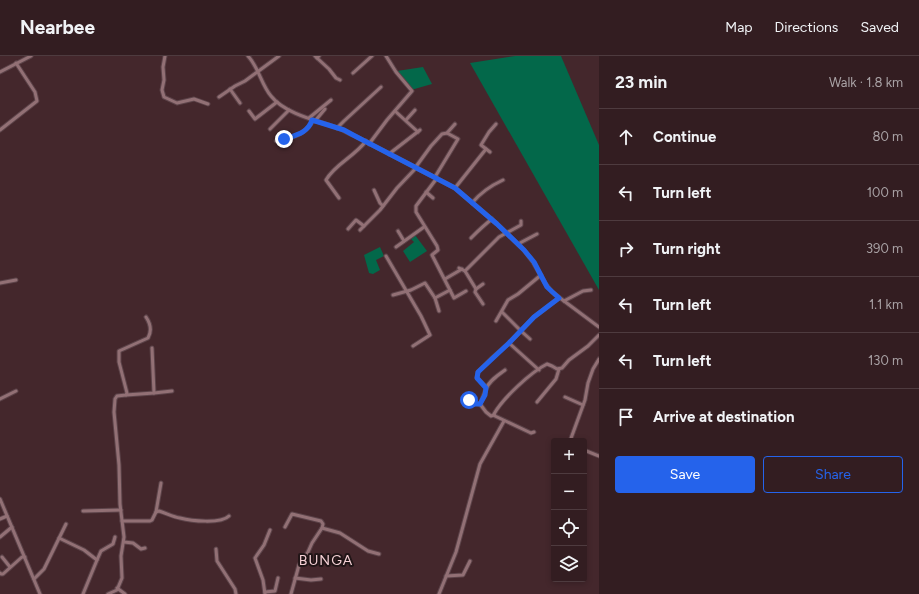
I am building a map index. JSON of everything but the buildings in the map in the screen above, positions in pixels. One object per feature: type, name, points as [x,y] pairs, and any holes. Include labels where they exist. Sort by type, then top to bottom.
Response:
[{"type":"street","points":[[0,72],[31,56]]},
{"type":"street","points":[[165,56],[162,90],[164,97],[178,103],[194,99],[208,104]]},
{"type":"street","points":[[248,56],[258,71],[267,90],[277,102],[289,110],[312,120],[338,128],[455,188],[492,219],[528,254],[547,287],[564,302],[599,327]]},
{"type":"street","points":[[219,97],[279,56]]},
{"type":"street","points":[[353,73],[372,56]]},
{"type":"street","points":[[339,198],[326,180],[337,168],[355,154],[367,142],[412,92],[396,72],[386,56]]},
{"type":"street","points":[[317,57],[336,78],[340,80]]},
{"type":"street","points":[[0,130],[37,101],[34,92],[16,63]]},
{"type":"street","points":[[338,128],[344,120],[380,86]]},
{"type":"street","points":[[230,89],[240,102]]},
{"type":"street","points":[[276,141],[302,133],[309,128],[312,120],[331,100]]},
{"type":"street","points":[[249,111],[255,119],[277,102]]},
{"type":"street","points":[[312,120],[325,109]]},
{"type":"street","points":[[270,129],[289,110]]},
{"type":"street","points":[[406,120],[415,110]]},
{"type":"street","points":[[388,154],[419,131],[395,111]]},
{"type":"street","points":[[360,230],[384,206],[397,188],[416,168],[431,146],[442,134],[447,133],[455,124]]},
{"type":"street","points":[[490,152],[481,145],[496,124]]},
{"type":"street","points":[[447,133],[458,139],[436,178],[418,201],[415,208],[417,216],[437,246],[438,250],[432,256],[454,298],[466,291]]},
{"type":"street","points":[[455,188],[486,149]]},
{"type":"street","points":[[472,203],[480,193],[503,180]]},
{"type":"street","points":[[374,190],[380,203],[384,206]]},
{"type":"street","points":[[426,192],[433,198]]},
{"type":"street","points":[[471,238],[484,224],[492,219]]},
{"type":"street","points":[[348,229],[356,220],[364,226]]},
{"type":"street","points":[[445,279],[462,269],[499,237],[521,225],[521,221]]},
{"type":"street","points":[[396,247],[424,227]]},
{"type":"street","points":[[398,231],[404,241]]},
{"type":"street","points":[[518,244],[537,234]]},
{"type":"street","points":[[386,256],[421,316],[430,335],[413,346]]},
{"type":"street","points":[[462,269],[476,289],[475,292],[483,304]]},
{"type":"street","points":[[496,321],[508,300],[518,294],[541,275]]},
{"type":"street","points":[[0,283],[16,280]]},
{"type":"street","points":[[393,295],[406,292],[425,283],[435,298],[440,311]]},
{"type":"street","points":[[476,289],[483,284]]},
{"type":"street","points":[[435,298],[450,290]]},
{"type":"street","points":[[564,302],[583,291],[591,290]]},
{"type":"street","points":[[486,388],[477,378],[477,375],[492,358],[534,317],[559,298]]},
{"type":"street","points":[[502,312],[530,339]]},
{"type":"street","points":[[126,395],[127,393],[119,362],[118,351],[148,338],[150,335],[150,330],[146,317]]},
{"type":"street","points":[[537,402],[556,379],[559,369],[572,357],[588,346],[599,335]]},
{"type":"street","points":[[509,343],[539,370]]},
{"type":"street","points":[[152,348],[154,393]]},
{"type":"street","points":[[571,438],[585,400],[588,383],[593,369],[599,359]]},
{"type":"street","points":[[494,415],[508,396],[547,364],[559,369]]},
{"type":"street","points":[[480,404],[485,395],[486,388],[505,370]]},
{"type":"street","points":[[0,399],[16,391]]},
{"type":"street","points":[[108,594],[117,590],[122,578],[120,556],[124,542],[114,412],[115,399],[117,396],[172,391]]},
{"type":"street","points":[[565,397],[583,405]]},
{"type":"street","points":[[468,398],[472,403],[480,404],[491,416],[494,415],[531,433],[534,432]]},
{"type":"street","points":[[439,594],[457,548],[480,464],[504,421]]},
{"type":"street","points":[[587,451],[599,456]]},
{"type":"street","points":[[122,521],[152,520],[156,512],[161,483]]},
{"type":"street","points":[[0,499],[40,594]]},
{"type":"street","points":[[83,511],[121,510]]},
{"type":"street","points":[[156,512],[159,511],[188,520],[220,520],[229,516]]},
{"type":"street","points":[[285,527],[292,514],[322,521],[322,528],[299,565],[291,594]]},
{"type":"street","points":[[0,519],[7,516]]},
{"type":"street","points":[[34,579],[44,569],[66,524]]},
{"type":"street","points":[[0,537],[12,527]]},
{"type":"street","points":[[322,528],[340,533],[368,551],[379,554]]},
{"type":"street","points":[[270,530],[264,545],[255,558],[263,580],[265,593],[275,591],[278,578]]},
{"type":"street","points":[[83,594],[101,551],[113,544],[115,537]]},
{"type":"street","points":[[58,538],[84,550],[97,560]]},
{"type":"street","points":[[124,542],[133,543],[141,549],[145,548]]},
{"type":"street","points":[[216,549],[217,561],[235,589],[236,594]]},
{"type":"street","points":[[2,557],[10,567]]},
{"type":"street","points":[[0,573],[3,574],[10,567],[25,557]]},
{"type":"street","points":[[446,576],[463,575],[470,561]]},
{"type":"street","points":[[295,578],[311,580],[321,579]]},
{"type":"street","points":[[118,588],[125,594]]},
{"type":"green space","points":[[515,56],[561,56],[599,145],[599,290],[470,63]]},
{"type":"green space","points":[[423,67],[432,84],[411,90],[397,71]]},
{"type":"green space","points":[[415,235],[427,251],[410,262],[403,251],[414,242],[410,238]]},
{"type":"green space","points":[[380,247],[384,256],[376,260],[380,270],[373,274],[369,273],[364,255]]},
{"type":"district","name":"BUNGA","points":[[326,560]]},
{"type":"route","points":[[284,139],[302,133],[309,128],[312,120],[344,130],[428,175],[452,186],[492,219],[524,250],[534,262],[547,287],[559,298],[534,317],[478,372],[477,378],[486,388],[485,395],[480,404],[474,404],[469,400]]}]
